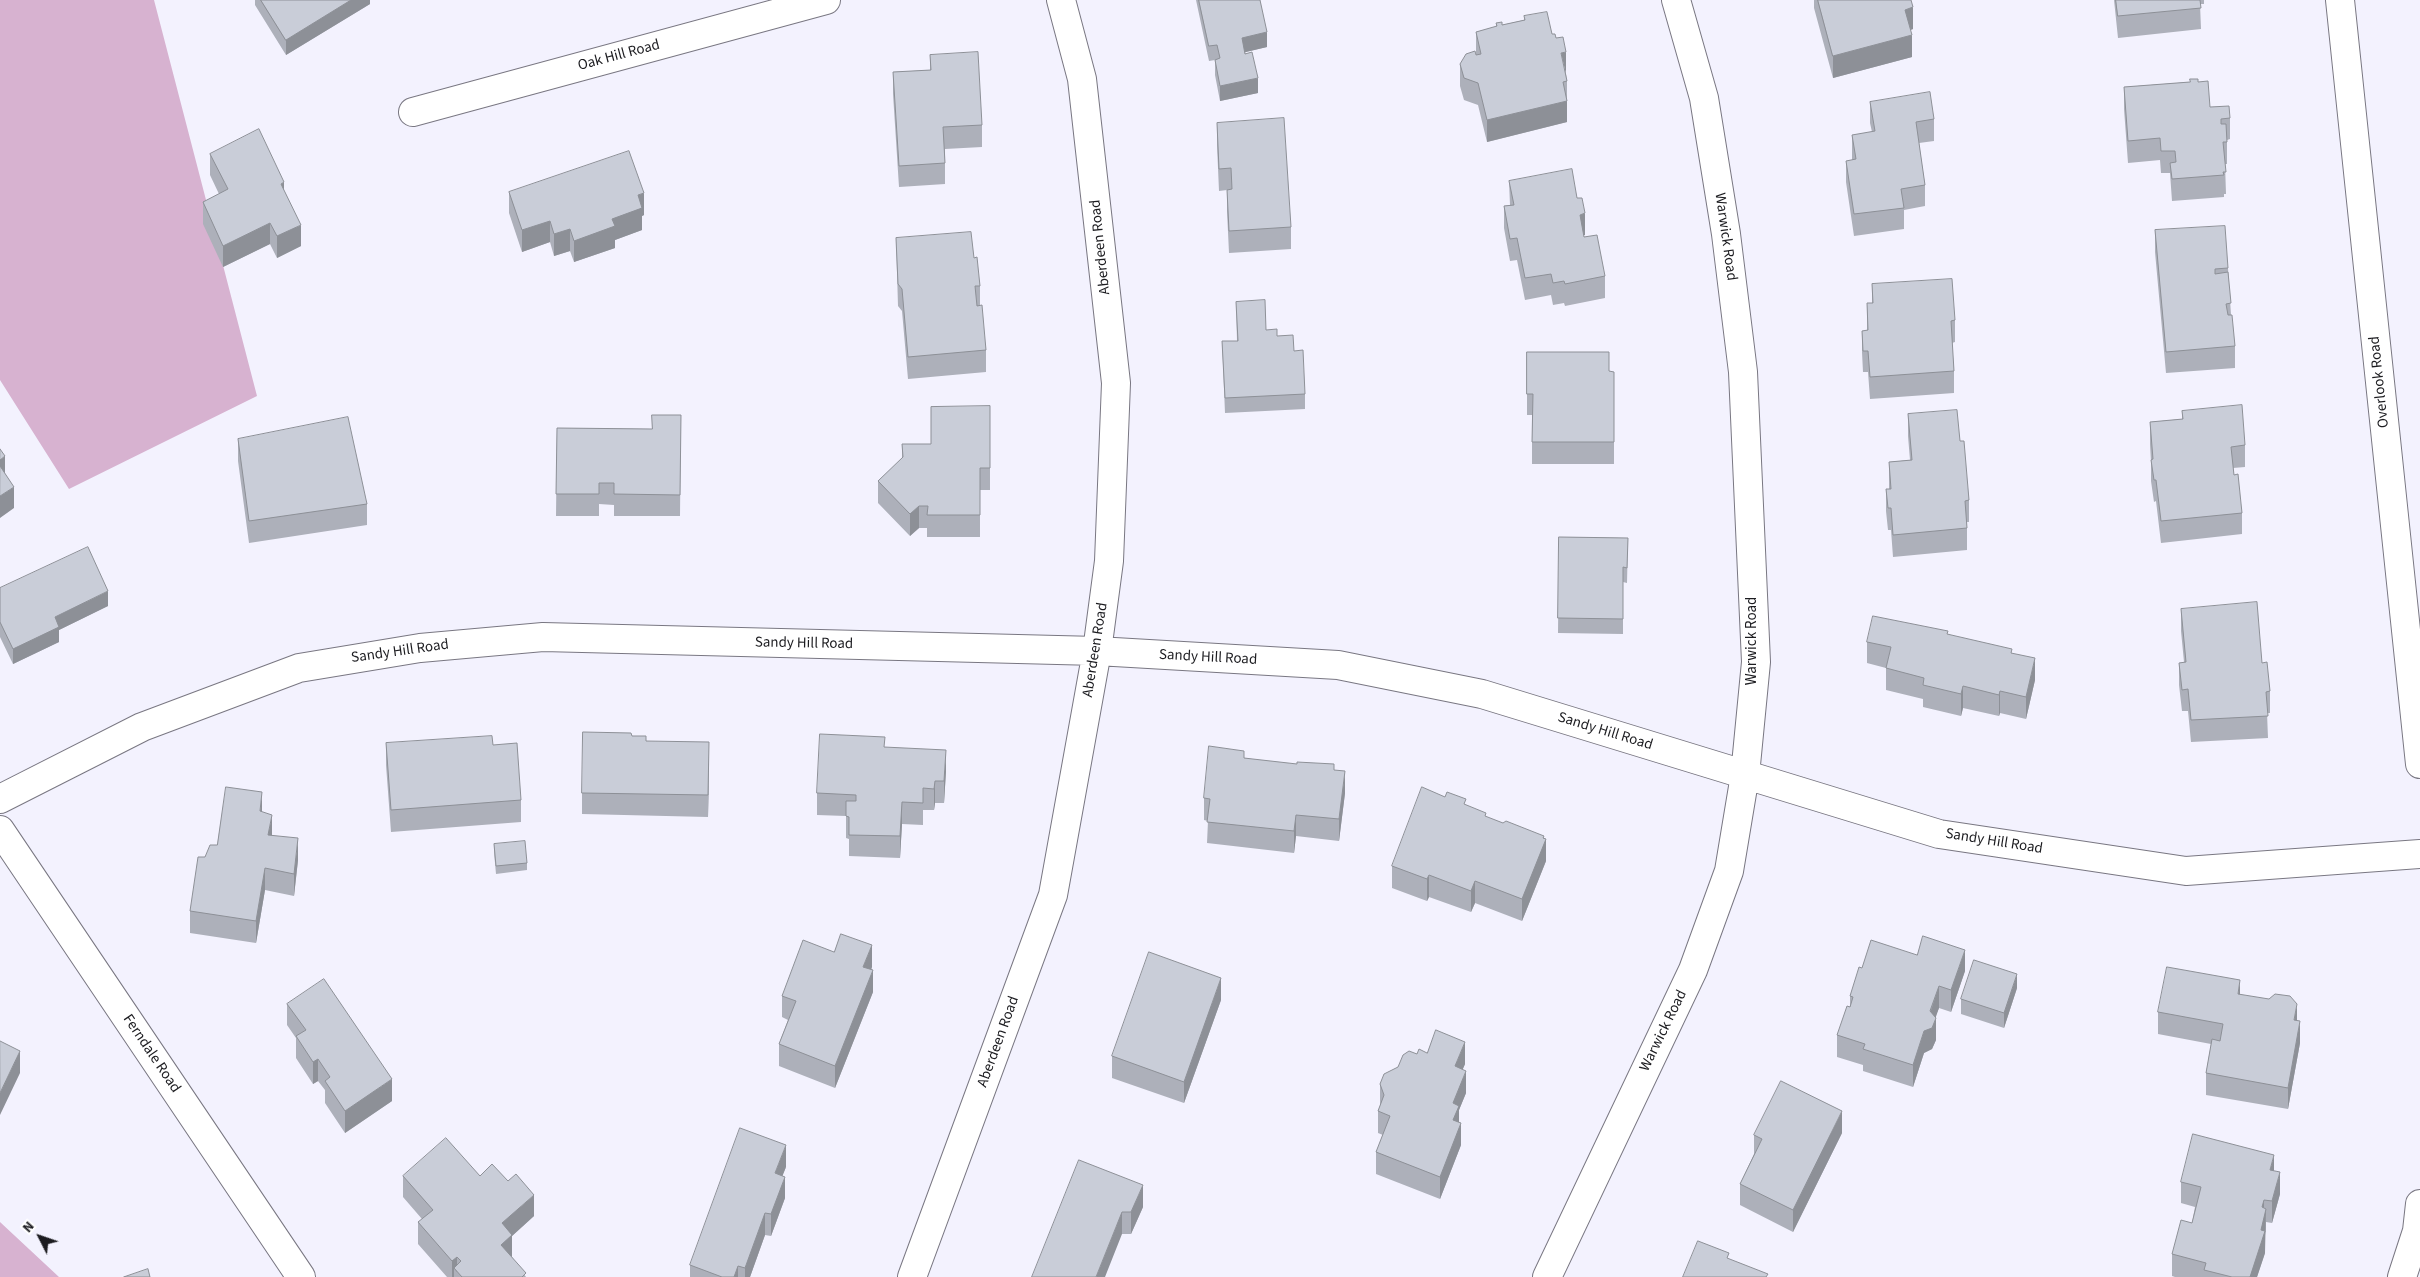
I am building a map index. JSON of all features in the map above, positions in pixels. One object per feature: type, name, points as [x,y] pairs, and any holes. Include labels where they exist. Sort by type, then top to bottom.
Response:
[{"type":"street","name":"Oak Hill Road","points":[[413,112],[826,0]]},
{"type":"street","name":"Aberdeen Road","points":[[912,1277],[1052,895],[1097,651],[1109,561],[1116,383],[1082,79],[1061,0]]},
{"type":"street","name":"Warwick Road","points":[[1547,1277],[1693,970],[1729,871],[1746,776],[1756,662],[1743,372],[1726,234],[1704,98],[1676,0]]},
{"type":"street","name":"Overlook Road","points":[[2340,0],[2420,764]]},
{"type":"street","name":"Sandy Hill Road","points":[[0,799],[142,727],[299,668],[420,648],[544,637],[1097,651],[1338,665],[1482,694],[1939,834],[2186,871],[2420,854]]},
{"type":"street","name":"Ferndale Road","points":[[0,830],[301,1277]]},
{"type":"street","points":[[2402,1277],[2417,1231],[2420,1204]]},
{"type":"street","points":[[279,1245],[286,1277]]},
{"type":"shaded area","points":[[0,0],[154,0],[257,396],[69,489],[0,380]]},
{"type":"shaded area","points":[[0,1222],[59,1277],[0,1277]]},
{"type":"building","points":[[261,0],[351,0],[286,40]]},
{"type":"building","points":[[1199,0],[1260,0],[1267,32],[1242,38],[1245,54],[1252,52],[1258,78],[1220,86],[1215,60],[1220,58],[1217,45],[1209,46]]},
{"type":"building","points":[[1818,0],[1911,0],[1913,7],[1905,10],[1912,35],[1833,56]]},
{"type":"building","points":[[2116,0],[2200,0],[2201,8],[2118,16]]},
{"type":"building","points":[[1547,12],[1552,34],[1555,34],[1556,38],[1563,37],[1566,52],[1561,53],[1567,81],[1563,82],[1567,101],[1487,120],[1478,83],[1464,78],[1460,64],[1466,54],[1475,51],[1476,55],[1481,54],[1476,32],[1497,26],[1496,23],[1502,22],[1502,25],[1525,20],[1524,16]]},
{"type":"building","points":[[978,52],[982,125],[943,127],[945,163],[899,166],[893,72],[931,70],[930,55]]},
{"type":"building","points":[[2190,79],[2198,79],[2198,82],[2208,81],[2210,107],[2229,106],[2230,118],[2221,119],[2221,124],[2226,124],[2227,142],[2223,142],[2226,172],[2223,172],[2224,175],[2172,179],[2170,163],[2176,162],[2175,151],[2161,151],[2160,138],[2128,141],[2124,87],[2190,82]]},
{"type":"building","points":[[1930,92],[1934,119],[1916,122],[1925,185],[1901,189],[1904,208],[1854,214],[1846,161],[1856,159],[1852,135],[1875,131],[1870,102]]},
{"type":"building","points":[[1284,118],[1291,227],[1229,231],[1227,190],[1232,189],[1231,168],[1219,169],[1217,123]]},
{"type":"building","points":[[259,129],[284,182],[281,184],[301,225],[277,236],[270,223],[223,246],[203,202],[228,189],[210,154]]},
{"type":"building","points":[[629,151],[644,193],[638,195],[642,208],[612,219],[615,226],[574,241],[570,229],[554,234],[550,221],[522,230],[509,192]]},
{"type":"building","points":[[1572,169],[1577,198],[1582,198],[1585,213],[1580,215],[1584,237],[1597,235],[1605,276],[1565,284],[1564,281],[1553,283],[1551,274],[1525,278],[1517,238],[1510,239],[1504,206],[1514,205],[1509,181]]},
{"type":"building","points":[[2225,226],[2228,268],[2215,269],[2215,274],[2228,272],[2231,303],[2226,304],[2228,315],[2232,315],[2235,346],[2166,352],[2155,230]]},
{"type":"building","points":[[971,232],[974,258],[977,257],[980,286],[975,286],[977,306],[982,305],[986,350],[908,357],[902,289],[898,284],[896,238]]},
{"type":"building","points":[[1952,279],[1955,320],[1951,321],[1954,371],[1870,377],[1868,351],[1863,351],[1862,331],[1868,330],[1867,303],[1873,303],[1872,284]]},
{"type":"building","points":[[1265,300],[1266,330],[1277,329],[1277,336],[1293,335],[1294,351],[1303,350],[1305,394],[1225,398],[1222,341],[1238,341],[1236,302]]},
{"type":"building","points":[[1527,352],[1609,352],[1609,371],[1614,372],[1614,442],[1532,442],[1533,394],[1527,394]]},
{"type":"building","points":[[2242,405],[2245,445],[2231,447],[2234,475],[2238,474],[2242,513],[2161,521],[2156,480],[2154,480],[2151,460],[2153,459],[2150,422],[2183,419],[2182,411]]},
{"type":"building","points":[[990,406],[990,468],[980,468],[980,515],[927,515],[928,506],[919,506],[910,514],[878,481],[903,457],[902,444],[931,444],[931,407]]},
{"type":"building","points":[[1957,410],[1960,441],[1964,441],[1969,500],[1965,501],[1967,528],[1893,535],[1891,508],[1888,508],[1886,489],[1891,489],[1889,462],[1912,460],[1908,414]]},
{"type":"building","points":[[652,415],[681,415],[680,495],[614,494],[614,483],[599,483],[599,494],[556,494],[557,428],[652,429]]},
{"type":"building","points":[[348,417],[367,504],[249,521],[238,439]]},
{"type":"building","points":[[0,449],[5,456],[0,460]]},
{"type":"building","points":[[0,466],[14,487],[0,496]]},
{"type":"building","points":[[1559,537],[1628,538],[1627,568],[1623,567],[1623,619],[1558,618]]},
{"type":"building","points":[[88,547],[108,591],[55,617],[59,627],[13,649],[0,622],[0,588]]},
{"type":"building","points":[[2257,602],[2262,663],[2267,662],[2270,691],[2266,692],[2268,716],[2191,720],[2188,689],[2182,690],[2179,663],[2186,662],[2181,609]]},
{"type":"building","points":[[1873,616],[1948,631],[1947,634],[2012,649],[2011,653],[2035,658],[2026,697],[2000,691],[1999,695],[1963,686],[1961,694],[1923,685],[1924,678],[1886,668],[1891,647],[1867,642]]},
{"type":"building","points":[[583,732],[631,733],[632,736],[646,736],[646,741],[709,742],[708,795],[582,793]]},
{"type":"building","points":[[820,734],[885,737],[884,747],[946,750],[944,781],[935,781],[934,789],[923,788],[923,803],[902,802],[900,836],[849,835],[849,817],[846,816],[846,801],[856,801],[856,795],[817,793]]},
{"type":"building","points":[[492,736],[493,745],[517,743],[521,800],[391,810],[386,743]]},
{"type":"building","points":[[1209,746],[1244,751],[1244,758],[1297,764],[1297,762],[1334,764],[1334,770],[1345,771],[1339,819],[1296,815],[1294,831],[1207,822],[1210,799],[1204,798]]},
{"type":"building","points":[[226,787],[262,792],[260,811],[272,815],[268,835],[298,838],[294,874],[265,868],[256,921],[190,911],[198,857],[205,857],[210,845],[217,845]]},
{"type":"building","points":[[1422,787],[1445,797],[1447,792],[1466,799],[1464,804],[1486,813],[1485,816],[1503,823],[1506,821],[1544,836],[1543,838],[1546,839],[1522,899],[1475,881],[1471,891],[1429,875],[1427,879],[1392,866]]},
{"type":"building","points":[[525,841],[527,863],[496,866],[494,844]]},
{"type":"building","points":[[841,934],[872,945],[863,967],[873,970],[835,1066],[779,1044],[796,1001],[782,996],[803,940],[834,952]]},
{"type":"building","points":[[1923,936],[1965,950],[1951,990],[1939,986],[1930,1011],[1936,1018],[1932,1028],[1924,1031],[1913,1065],[1863,1049],[1865,1044],[1837,1035],[1847,1006],[1850,1007],[1853,997],[1850,996],[1859,967],[1862,968],[1871,940],[1917,955]]},
{"type":"building","points":[[1149,952],[1221,978],[1184,1082],[1112,1056]]},
{"type":"building","points":[[1974,960],[2017,974],[2004,1013],[1961,999]]},
{"type":"building","points":[[2167,967],[2240,980],[2238,994],[2269,999],[2275,994],[2290,996],[2297,1004],[2294,1020],[2300,1021],[2288,1088],[2206,1073],[2212,1039],[2220,1041],[2223,1024],[2158,1012]]},
{"type":"building","points":[[324,979],[392,1079],[345,1111],[325,1081],[330,1077],[318,1059],[313,1062],[296,1036],[306,1030],[287,1004]]},
{"type":"building","points":[[1436,1030],[1465,1042],[1455,1066],[1466,1071],[1453,1103],[1459,1106],[1453,1120],[1461,1123],[1440,1177],[1376,1152],[1390,1116],[1378,1111],[1384,1095],[1380,1084],[1384,1074],[1398,1067],[1403,1055],[1409,1051],[1417,1054],[1419,1049],[1427,1053]]},
{"type":"building","points":[[0,1041],[20,1051],[0,1093]]},
{"type":"building","points":[[1781,1081],[1842,1111],[1793,1210],[1740,1184],[1762,1139],[1754,1135]]},
{"type":"building","points":[[740,1128],[786,1145],[775,1173],[785,1177],[771,1214],[765,1213],[745,1268],[738,1266],[734,1277],[722,1277],[690,1265]]},
{"type":"building","points":[[2193,1134],[2274,1155],[2270,1170],[2280,1172],[2272,1201],[2264,1200],[2262,1207],[2266,1209],[2261,1230],[2265,1231],[2250,1277],[2232,1277],[2204,1270],[2206,1263],[2172,1254],[2181,1220],[2192,1223],[2201,1187],[2181,1182]]},
{"type":"building","points":[[446,1138],[480,1176],[492,1164],[508,1181],[516,1174],[534,1195],[502,1223],[512,1235],[501,1245],[526,1273],[522,1277],[462,1277],[454,1268],[461,1261],[457,1257],[452,1261],[418,1222],[433,1210],[403,1176]]},
{"type":"building","points":[[1079,1160],[1143,1185],[1131,1212],[1122,1212],[1096,1277],[1032,1277]]},
{"type":"building","points":[[1698,1241],[1729,1253],[1727,1258],[1768,1274],[1766,1277],[1683,1277]]},
{"type":"building","points":[[148,1269],[150,1277],[124,1277]]}]
